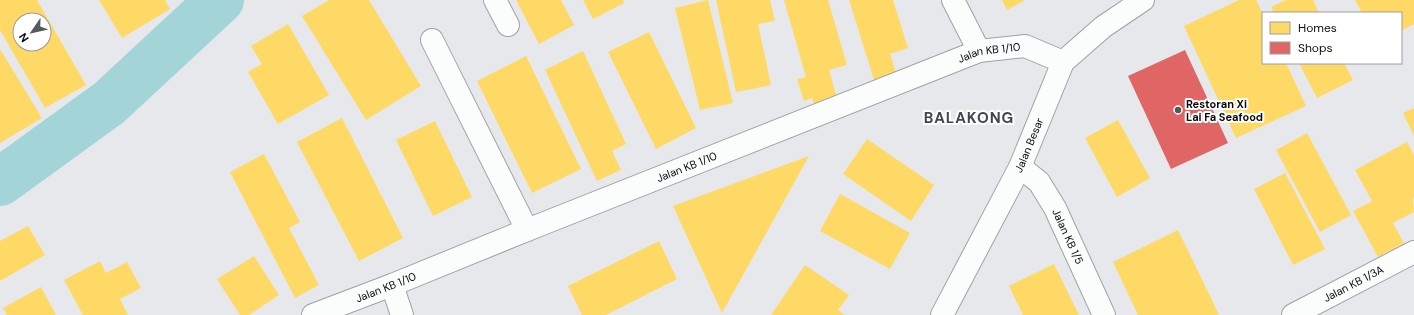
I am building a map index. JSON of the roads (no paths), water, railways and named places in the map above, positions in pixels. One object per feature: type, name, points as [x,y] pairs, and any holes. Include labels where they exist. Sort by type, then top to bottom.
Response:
[{"type":"street","points":[[495,0],[508,25]]},
{"type":"street","points":[[953,0],[979,51]]},
{"type":"street","name":"Jalan Besar","points":[[942,315],[1020,167],[1063,62],[1103,27],[1143,0]]},
{"type":"street","points":[[432,40],[527,230]]},
{"type":"street","name":"Jalan KB 1/10","points":[[313,315],[392,285],[979,51],[1025,46],[1063,62]]},
{"type":"street","name":"Jalan KB 1/5","points":[[1020,167],[1039,182],[1055,208],[1104,315]]},
{"type":"street","name":"Jalan KB 1/3A","points":[[1294,315],[1414,252]]},
{"type":"street","points":[[392,285],[402,315]]},
{"type":"waterway","points":[[0,182],[109,103],[220,0]]},
{"type":"place","name":"Restoran Xi Lai Fa Seafood","points":[[1178,110]]},
{"type":"district","name":"BALAKONG","points":[[969,118]]}]
